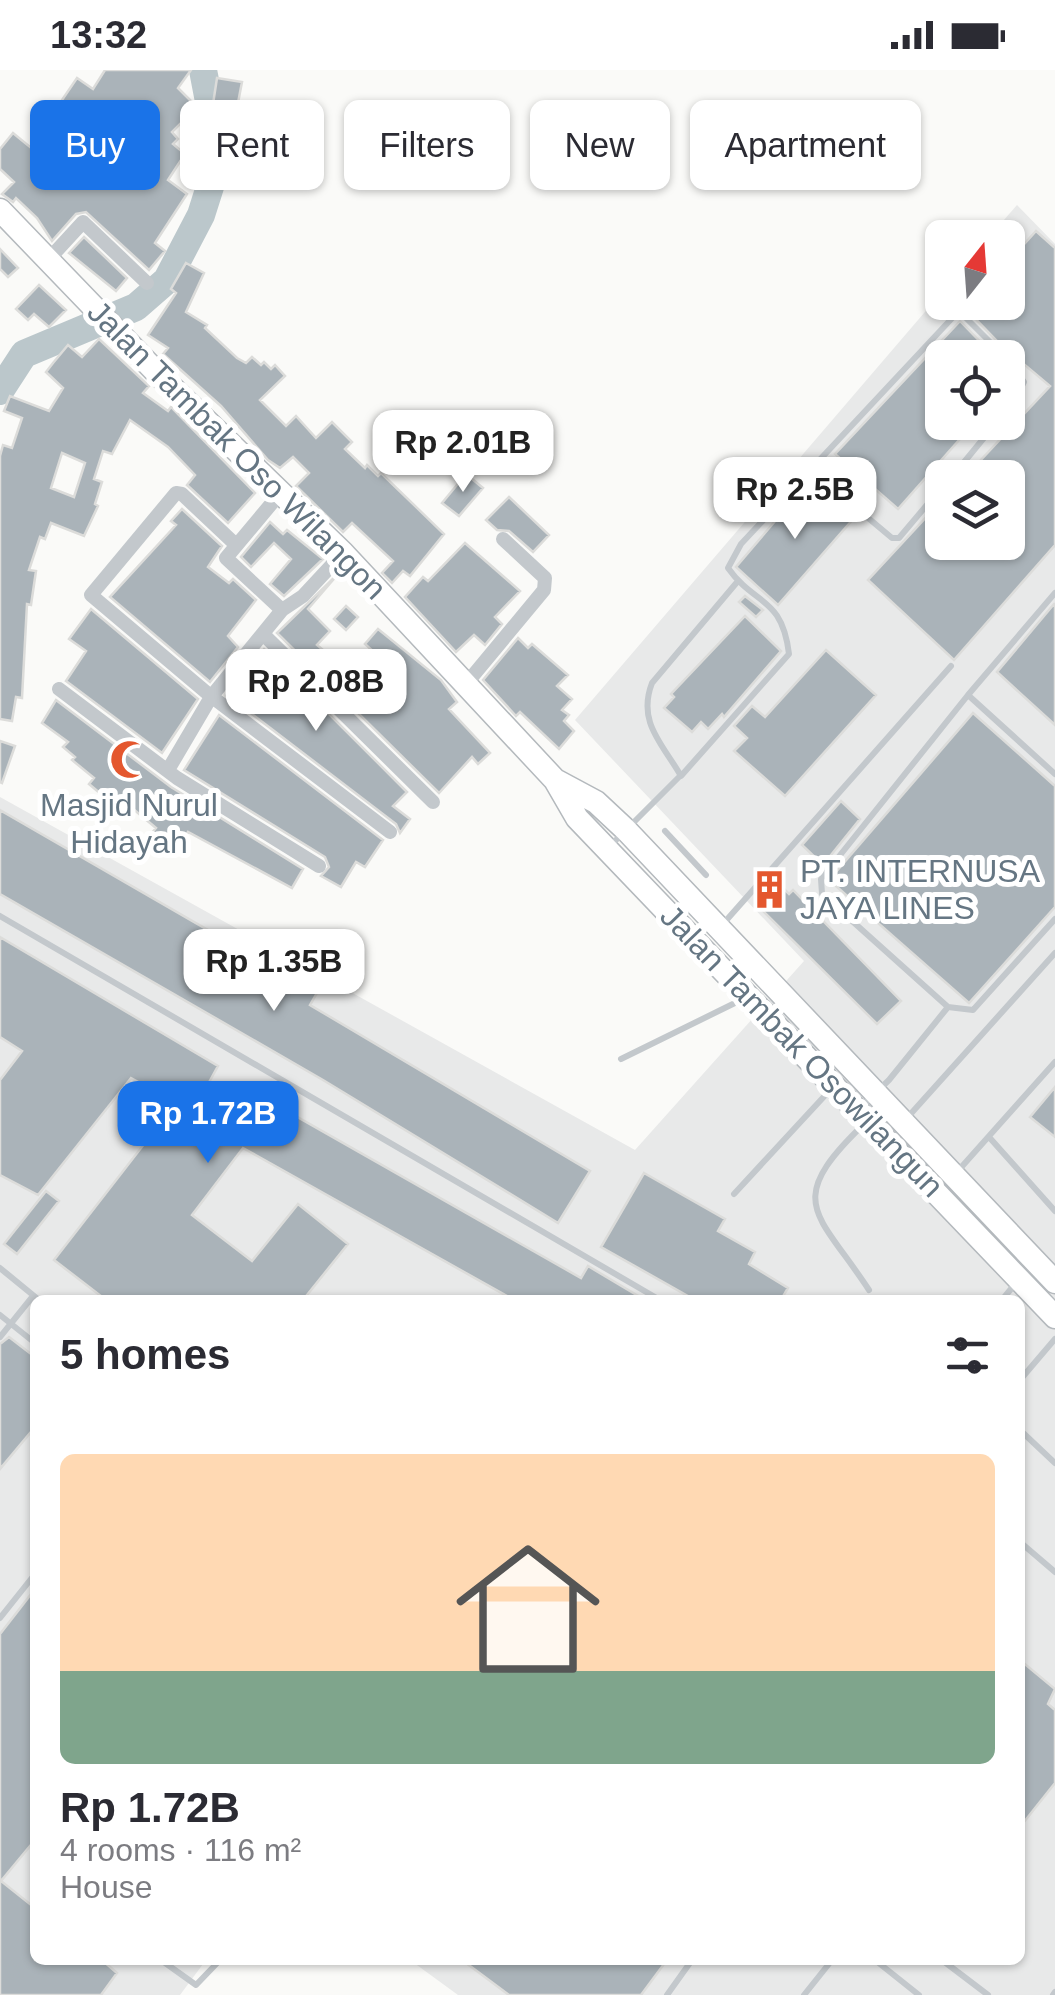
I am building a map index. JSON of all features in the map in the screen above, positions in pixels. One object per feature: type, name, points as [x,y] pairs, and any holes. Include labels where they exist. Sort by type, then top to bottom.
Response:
[{"type":"highway","name":"Jalan Tambak Oso Wilangon","points":[[1,212],[160,376],[343,553],[555,780]]},
{"type":"highway","points":[[555,780],[596,802],[626,830],[710,938],[873,1106],[903,1123],[1028,1269],[1055,1282]]},
{"type":"highway","name":"Jalan Tambak Osowilangun","points":[[555,780],[577,818],[607,849],[710,938],[749,996],[835,1084],[873,1106],[1028,1269],[1055,1317]]},
{"type":"street","points":[[49,259],[84,222],[147,284]]},
{"type":"street","points":[[282,492],[235,544],[226,560],[282,610]]},
{"type":"street","points":[[235,544],[182,494],[176,494],[91,595],[212,697],[390,832]]},
{"type":"street","points":[[466,684],[544,590],[544,578],[502,539]]},
{"type":"street","points":[[168,770],[212,697],[282,610],[303,596],[343,553]]},
{"type":"street","points":[[263,634],[434,802]]},
{"type":"street","points":[[59,689],[168,770],[319,866]]},
{"type":"lane","points":[[932,340],[955,315],[962,314],[989,340]]},
{"type":"lane","points":[[607,849],[680,776],[789,654],[786,627],[777,610],[738,581],[728,568],[741,544],[925,347]]},
{"type":"lane","points":[[966,460],[983,440]]},
{"type":"lane","points":[[811,470],[892,538],[899,538],[925,507]]},
{"type":"lane","points":[[680,776],[646,721],[645,702],[652,683],[738,581]]},
{"type":"lane","points":[[1055,593],[968,695],[819,883],[822,894],[948,1008],[973,1010],[1055,919]]},
{"type":"lane","points":[[710,938],[950,666]]},
{"type":"lane","points":[[968,695],[1055,774]]},
{"type":"lane","points":[[665,831],[706,875]]},
{"type":"lane","points":[[0,916],[651,1295]]},
{"type":"lane","points":[[903,1123],[1055,953]]},
{"type":"lane","points":[[621,1059],[749,996]]},
{"type":"lane","points":[[869,1290],[818,1217],[814,1196],[824,1164],[948,1008]]},
{"type":"lane","points":[[953,1177],[1055,1062]]},
{"type":"lane","points":[[734,1194],[835,1084]]},
{"type":"lane","points":[[988,1136],[1055,1211]]},
{"type":"lane","points":[[0,1268],[32,1295]]},
{"type":"lane","points":[[1006,1295],[1028,1269]]},
{"type":"lane","points":[[0,1337],[30,1304]]},
{"type":"lane","points":[[0,1314],[30,1339]]},
{"type":"lane","points":[[1025,1374],[1055,1339]]},
{"type":"lane","points":[[1025,1435],[1055,1463]]},
{"type":"lane","points":[[1025,1546],[1055,1572]]},
{"type":"lane","points":[[0,1618],[30,1580]]},
{"type":"lane","points":[[168,1965],[196,1985],[215,1965]]},
{"type":"lane","points":[[667,1995],[688,1965]]},
{"type":"lane","points":[[804,1995],[828,1965]]},
{"type":"lane","points":[[881,1965],[919,1995]]},
{"type":"lane","points":[[949,1965],[988,1995]]},
{"type":"shaded area","points":[[1017,205],[1055,244],[1055,1995],[458,1995],[417,1965],[1025,1965],[1025,1295],[30,1295],[30,1965],[202,1965],[180,1995],[0,1995],[0,797],[635,1150],[804,961],[575,720],[925,312],[925,320],[1025,320],[1025,220],[1004,220]]},
{"type":"building","points":[[105,70],[191,70],[178,88],[190,100],[180,100],[180,124],[172,132],[178,139],[173,144],[180,150],[180,162],[168,180],[187,194],[155,243],[165,251],[149,270],[86,212],[76,214],[52,241],[37,218],[16,198],[13,202],[2,194],[14,182],[0,169],[0,149],[13,133],[30,147],[30,190],[160,190],[160,100],[62,100],[77,78],[93,89]]},
{"type":"building","points":[[217,78],[242,82],[239,100],[214,100]]},
{"type":"building","points":[[1036,231],[1055,248],[1055,545],[954,660],[868,580],[925,518],[925,560],[1025,560],[1025,460],[981,460],[1000,440],[1025,440],[1025,413],[1050,386],[1025,365],[1025,340],[996,340],[977,320],[1025,320],[1025,243]]},
{"type":"building","points":[[84,237],[127,278],[116,291],[69,253]]},
{"type":"building","points":[[0,249],[18,268],[8,277],[0,269]]},
{"type":"building","points":[[186,263],[204,273],[186,312],[207,325],[205,328],[237,358],[246,363],[252,357],[271,369],[275,365],[285,376],[260,400],[286,426],[296,416],[316,438],[332,422],[352,442],[345,449],[365,468],[367,465],[378,476],[381,473],[444,534],[410,576],[403,571],[392,583],[382,573],[393,561],[352,523],[343,532],[296,486],[309,473],[293,457],[280,468],[268,460],[221,406],[163,354],[168,348],[148,335],[176,293],[171,289]]},
{"type":"building","points":[[39,285],[66,310],[49,327],[34,314],[28,320],[16,309]]},
{"type":"building","points":[[960,321],[978,340],[942,340]]},
{"type":"building","points":[[99,339],[149,386],[143,393],[168,411],[171,407],[255,493],[228,523],[187,485],[195,475],[168,447],[130,420],[112,454],[103,451],[94,479],[102,482],[95,504],[98,506],[84,536],[51,523],[45,539],[40,537],[29,570],[36,571],[31,605],[27,604],[22,698],[16,697],[12,721],[0,719],[0,456],[3,445],[12,448],[22,418],[4,411],[10,396],[49,411],[63,388],[46,372],[68,345],[82,357]],"holes":[[[62,453],[85,463],[74,497],[51,488]]]},
{"type":"building","points":[[925,358],[925,440],[959,440],[941,460],[925,460],[925,478],[898,509],[835,454]]},
{"type":"building","points":[[466,474],[483,488],[459,516],[442,503]]},
{"type":"building","points":[[810,480],[854,518],[778,605],[736,567]]},
{"type":"building","points":[[509,497],[549,535],[533,552],[509,531],[497,530],[486,520]]},
{"type":"building","points":[[182,509],[222,546],[208,567],[229,583],[233,579],[256,600],[228,636],[238,647],[210,682],[110,597],[176,525],[171,521]]},
{"type":"building","points":[[270,522],[283,534],[287,530],[323,559],[284,596],[270,584],[291,559],[274,543],[251,567],[241,557]]},
{"type":"building","points":[[465,543],[520,591],[495,617],[502,624],[485,645],[474,635],[456,652],[405,597],[423,577],[428,581]]},
{"type":"building","points":[[339,573],[308,609],[330,631],[317,645],[335,660],[340,654],[358,671],[375,653],[365,644],[378,629],[441,680],[457,702],[449,709],[490,753],[478,764],[472,757],[439,793],[277,633]]},
{"type":"building","points":[[745,596],[763,610],[756,617],[739,602]]},
{"type":"building","points":[[1055,604],[1055,725],[997,672]]},
{"type":"building","points":[[346,606],[358,617],[346,630],[334,619]]},
{"type":"building","points":[[91,609],[198,699],[162,753],[66,681],[86,651],[69,639]]},
{"type":"building","points":[[745,616],[781,651],[724,717],[722,714],[708,729],[701,722],[692,732],[664,708],[674,697],[671,694]]},
{"type":"building","points":[[518,638],[528,648],[532,644],[568,675],[557,686],[572,699],[562,710],[569,715],[564,721],[574,731],[559,749],[520,712],[516,716],[483,680]]},
{"type":"building","points":[[264,649],[407,792],[393,806],[410,819],[400,833],[396,824],[227,695]]},
{"type":"building","points":[[826,650],[876,695],[785,796],[734,751],[747,738],[734,726],[752,706],[765,717]]},
{"type":"building","points":[[56,700],[171,787],[303,869],[292,888],[188,832],[179,847],[167,840],[165,843],[151,834],[156,828],[126,803],[120,810],[89,784],[94,778],[72,760],[75,757],[63,747],[68,742],[42,723]]},
{"type":"building","points":[[973,713],[1055,786],[1055,907],[969,1003],[829,880]]},
{"type":"building","points":[[219,715],[383,840],[365,867],[356,862],[341,887],[321,876],[329,867],[325,857],[184,770]]},
{"type":"building","points":[[0,741],[15,746],[2,783],[0,782]]},
{"type":"building","points":[[841,801],[860,819],[823,865],[802,845]]},
{"type":"building","points":[[0,810],[317,993],[310,1005],[590,1171],[558,1223],[323,1080],[0,894]]},
{"type":"building","points":[[773,878],[789,894],[793,890],[901,1001],[877,1024],[755,903]]},
{"type":"building","points":[[0,937],[218,1066],[191,1115],[228,1140],[255,1093],[581,1278],[588,1266],[637,1295],[505,1295],[243,1148],[192,1215],[252,1261],[298,1204],[348,1244],[307,1295],[100,1295],[54,1260],[176,1103],[131,1078],[38,1195],[0,1175],[0,1080],[22,1051],[0,1037]]},
{"type":"building","points":[[1055,1087],[1055,1137],[1030,1117]]},
{"type":"building","points":[[644,1173],[725,1219],[718,1231],[755,1252],[749,1264],[788,1288],[784,1295],[686,1295],[601,1247]]},
{"type":"building","points":[[46,1191],[59,1201],[17,1254],[4,1244]]},
{"type":"building","points":[[9,1337],[30,1353],[30,1433],[0,1469],[0,1344]]},
{"type":"building","points":[[30,1595],[30,1846],[1,1881],[30,1904],[30,1965],[108,1965],[117,1973],[101,1995],[0,1995],[0,1634]]},
{"type":"building","points":[[1025,1664],[1055,1689],[1048,1704],[1055,1710],[1055,1783],[1025,1821]]},
{"type":"building","points":[[469,1965],[663,1965],[641,1995],[509,1995]]},
{"type":"waterway","points":[[0,391],[24,354],[136,307],[167,280],[201,215],[215,171],[212,117],[203,70]]},
{"type":"place","name":"Masjid Nurul Hidayah","points":[[129,760]]},
{"type":"place","name":"PT. INTERNUSA JAYA LINES","points":[[770,889]]}]
